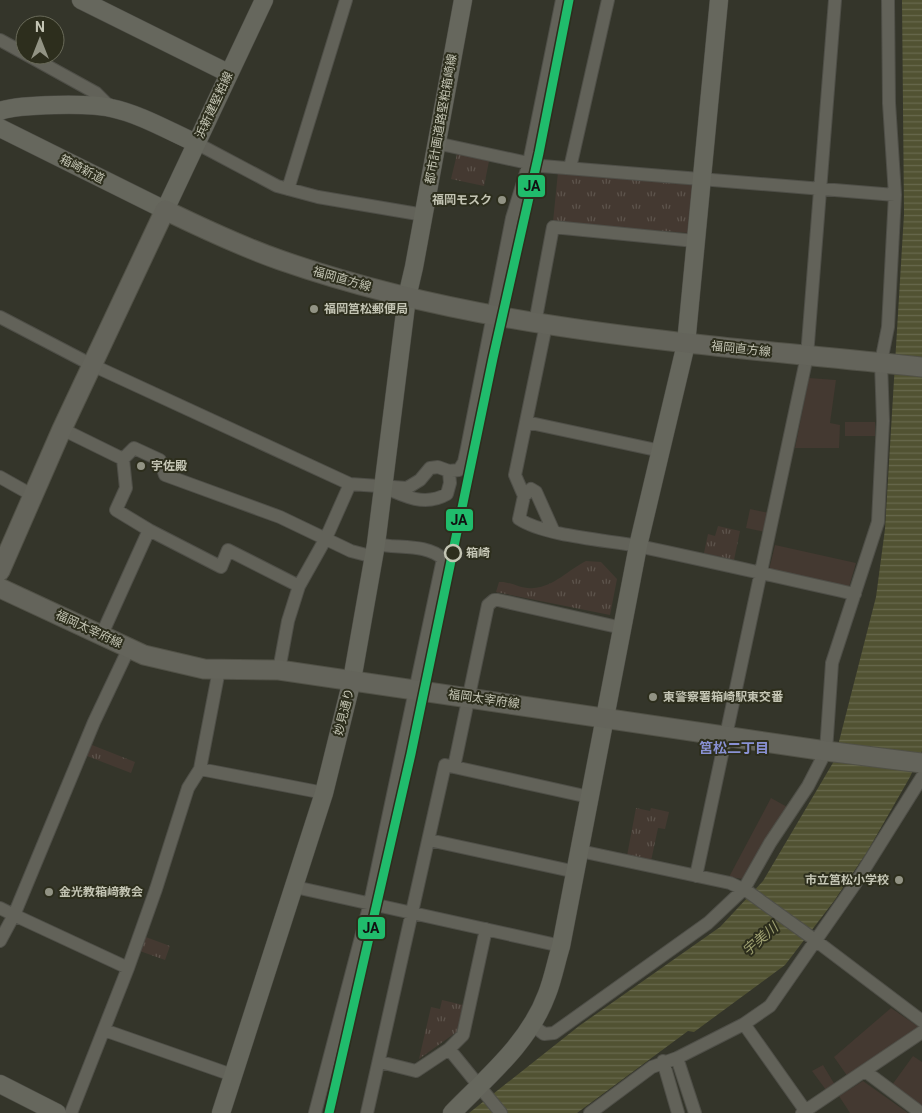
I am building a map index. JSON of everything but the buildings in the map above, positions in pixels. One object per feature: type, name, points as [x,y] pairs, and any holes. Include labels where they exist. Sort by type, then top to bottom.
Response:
[{"type":"main road","name":"福岡直方線","points":[[165,210],[278,259],[407,297],[541,324],[686,344],[922,367]]},
{"type":"main road","points":[[0,571],[62,429],[165,210]]},
{"type":"main road","name":"福岡太宰府線","points":[[0,588],[129,648],[179,665],[219,670],[279,670],[352,680],[604,716],[829,751],[921,768]]},
{"type":"street","points":[[81,0],[228,73]]},
{"type":"street","name":"浜新建堅粕線","points":[[165,210],[264,0]]},
{"type":"street","points":[[288,188],[346,0]]},
{"type":"street","name":"都市計画道路堅粕箱崎線","points":[[407,297],[424,215],[463,0]]},
{"type":"street","points":[[0,317],[92,365],[350,484],[407,488],[420,480],[430,468],[438,467],[449,471],[459,470],[464,462],[512,218],[529,164],[562,0]]},
{"type":"street","points":[[570,168],[608,0]]},
{"type":"street","points":[[452,1113],[482,1090],[513,1052],[547,995],[561,946],[638,546],[686,344],[719,0]]},
{"type":"street","points":[[696,876],[762,574],[806,356],[835,0]]},
{"type":"street","points":[[531,1024],[544,1034],[554,1032],[708,923],[745,890],[770,843],[829,751],[832,663],[878,522],[895,195],[888,103],[888,0]]},
{"type":"street","points":[[0,40],[96,93],[110,107]]},
{"type":"street","points":[[0,111],[30,106],[110,107],[196,143],[277,186],[318,197],[424,215]]},
{"type":"street","name":"箱崎新道","points":[[0,128],[165,210]]},
{"type":"street","points":[[436,143],[529,164],[895,195]]},
{"type":"street","points":[[524,496],[515,475],[526,422],[553,227],[695,241]]},
{"type":"street","name":"妙見通り","points":[[221,1113],[235,1076],[324,793],[352,680],[375,550],[407,297]]},
{"type":"street","points":[[526,422],[661,452]]},
{"type":"street","points":[[62,429],[123,459]]},
{"type":"street","points":[[123,459],[134,448],[160,460],[165,474],[280,517],[351,551],[404,546],[438,554],[443,559],[370,903],[315,1113]]},
{"type":"street","points":[[123,459],[126,488],[116,510],[149,530],[221,567],[228,550],[298,586]]},
{"type":"street","points":[[382,486],[409,498],[436,500],[447,494],[450,483],[449,471]]},
{"type":"street","points":[[0,477],[32,496]]},
{"type":"street","points":[[279,670],[288,621],[298,586],[326,538],[350,484]]},
{"type":"street","points":[[553,530],[536,492],[531,489],[524,496],[519,519],[528,525],[553,530],[638,546],[855,594]]},
{"type":"street","points":[[102,634],[149,530]]},
{"type":"street","points":[[454,766],[467,696],[488,605],[494,600],[622,628]]},
{"type":"street","points":[[0,941],[14,915],[94,722],[129,648]]},
{"type":"street","points":[[71,1113],[128,968],[156,889],[188,788],[200,769],[219,670]]},
{"type":"street","points":[[367,1113],[380,1062],[445,765],[589,797]]},
{"type":"street","points":[[590,1113],[615,1092],[662,1061],[677,1058],[744,1024],[770,1006],[813,938],[855,884],[921,768]]},
{"type":"street","points":[[200,769],[324,793]]},
{"type":"street","points":[[429,840],[576,872]]},
{"type":"street","points":[[580,851],[730,883],[745,890],[813,938],[922,1021]]},
{"type":"street","points":[[295,887],[561,946]]},
{"type":"street","points":[[0,908],[128,968]]},
{"type":"street","points":[[380,1062],[416,1071],[449,1049],[463,1035],[486,929]]},
{"type":"street","points":[[744,1024],[805,1112],[922,1032]]},
{"type":"street","points":[[104,1030],[235,1076]]},
{"type":"street","points":[[449,1049],[501,1113]]},
{"type":"street","points":[[677,1058],[695,1113]]},
{"type":"street","points":[[662,1061],[678,1113]]},
{"type":"street","points":[[865,1071],[921,1113]]},
{"type":"street","points":[[0,1084],[51,1110]]},
{"type":"green space","points":[[457,154],[489,161],[484,186],[451,179]]},
{"type":"green space","points":[[558,172],[695,184],[689,233],[553,222]]},
{"type":"green space","points":[[809,378],[836,380],[830,423],[840,425],[839,448],[795,448]]},
{"type":"green space","points":[[845,422],[875,422],[875,436],[845,436]]},
{"type":"green space","points":[[750,509],[769,513],[765,532],[746,528]]},
{"type":"green space","points":[[718,526],[740,531],[734,560],[704,553],[708,534],[715,536]]},
{"type":"green space","points":[[775,545],[856,563],[849,587],[769,570]]},
{"type":"green space","points":[[586,561],[601,562],[617,579],[610,615],[496,592],[499,582],[520,587],[542,587]]},
{"type":"green space","points":[[92,745],[135,762],[131,773],[87,756]]},
{"type":"green space","points":[[771,798],[789,808],[743,879],[729,877]]},
{"type":"green space","points":[[636,808],[650,811],[651,808],[669,812],[665,829],[658,828],[651,861],[627,856]]},
{"type":"green space","points":[[143,936],[170,946],[165,960],[137,950]]},
{"type":"green space","points":[[442,1000],[463,1005],[458,1031],[419,1059],[431,1007],[440,1009]]},
{"type":"green space","points":[[891,1008],[919,1027],[848,1077],[834,1057]]},
{"type":"green space","points":[[913,1056],[922,1062],[922,1107],[892,1085]]},
{"type":"green space","points":[[823,1065],[835,1085],[826,1090],[812,1071]]},
{"type":"green space","points":[[863,1081],[908,1113],[850,1113],[839,1096]]},
{"type":"water","name":"宇美川","points":[[902,0],[922,0],[922,751],[910,777],[867,852],[834,901],[785,965],[694,1032],[688,1031],[577,1113],[469,1113],[579,1026],[720,927],[763,881],[834,761],[876,597],[885,529],[904,214]]},
{"type":"transit line","name":"JA","points":[[329,1113],[411,754],[493,358],[539,153],[569,0]]},
{"type":"place","name":"福岡モスク","points":[[502,200]]},
{"type":"place","name":"福岡筥松郵便局","points":[[314,309]]},
{"type":"place","name":"宇佐殿","points":[[141,466]]},
{"type":"place","name":"箱崎","points":[[453,553]]},
{"type":"place","name":"東警察署箱崎駅東交番","points":[[653,697]]},
{"type":"place","name":"市立筥松小学校","points":[[899,880]]},
{"type":"place","name":"金光教箱﨑教会","points":[[49,892]]},
{"type":"district","name":"筥松二丁目","points":[[734,748]]}]
